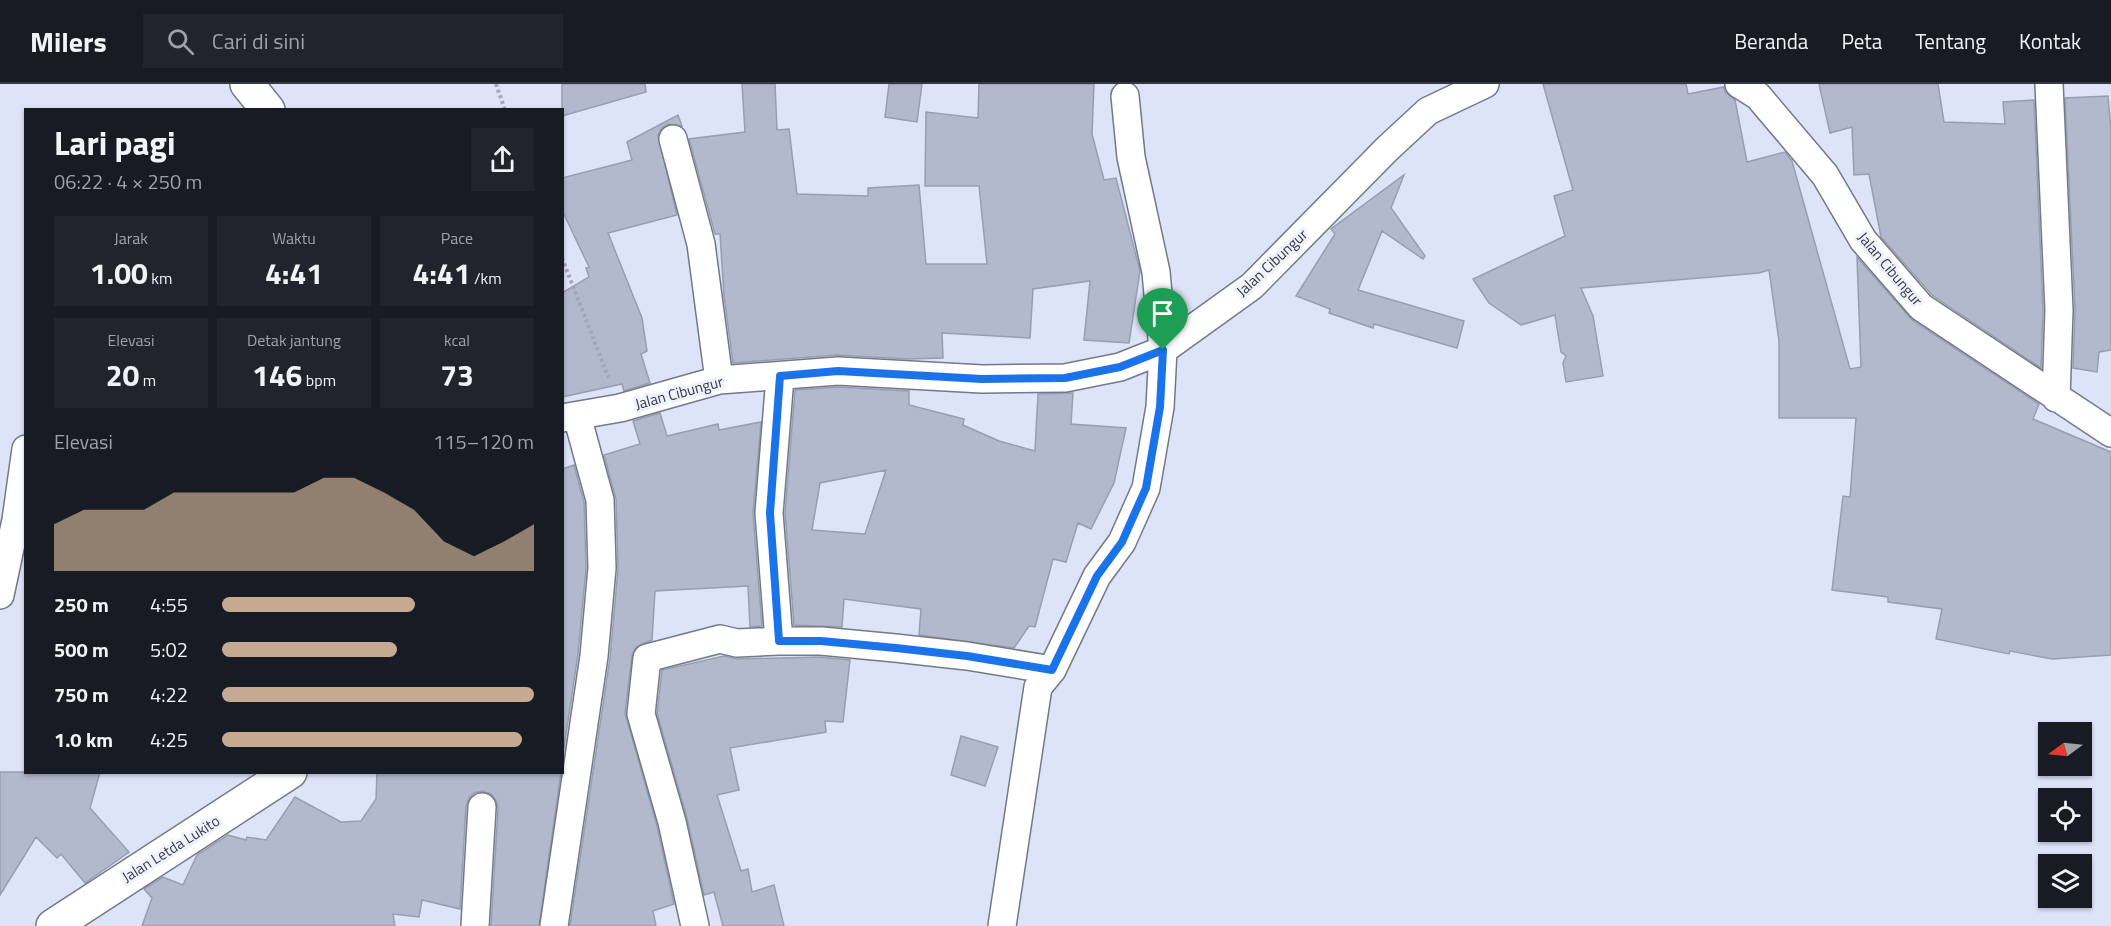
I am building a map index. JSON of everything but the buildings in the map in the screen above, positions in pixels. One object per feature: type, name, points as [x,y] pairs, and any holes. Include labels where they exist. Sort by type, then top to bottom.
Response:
[{"type":"street","points":[[247,84],[266,108]]},
{"type":"street","name":"Jalan Cibungur","points":[[570,417],[620,408],[719,380],[838,371],[982,379],[1065,378],[1120,367],[1163,350],[1252,286],[1387,149],[1428,111],[1485,84]]},
{"type":"street","name":"Jalan Cibungur","points":[[1739,84],[1758,96],[1825,175],[1863,240],[1921,307],[2111,433]]},
{"type":"street","points":[[2049,84],[2059,310],[2056,398]]},
{"type":"street","points":[[1002,926],[1038,687],[1052,670],[1097,576],[1122,542],[1146,488],[1160,407],[1163,350],[1156,272],[1131,157],[1125,96]]},
{"type":"street","points":[[673,139],[701,244],[719,380]]},
{"type":"street","points":[[779,641],[770,513],[780,376]]},
{"type":"street","points":[[554,926],[594,656],[602,568],[600,500],[570,417]]},
{"type":"street","points":[[0,595],[16,520],[24,463]]},
{"type":"street","points":[[695,926],[672,822],[641,714],[647,658],[720,639],[737,642],[821,641],[967,656],[1052,670]]},
{"type":"street","name":"Jalan Letda Lukito","points":[[53,926],[287,774]]},
{"type":"street","points":[[475,926],[483,807]]},
{"type":"path","points":[[496,84],[504,108]]},
{"type":"path","points":[[564,263],[620,408]]},
{"type":"route","points":[[1163,350],[1160,407],[1146,488],[1122,542],[1097,576],[1052,670],[967,656],[896,648],[821,641],[779,641],[770,513],[780,376],[838,371],[982,379],[1065,378],[1120,367],[1163,350]]}]
